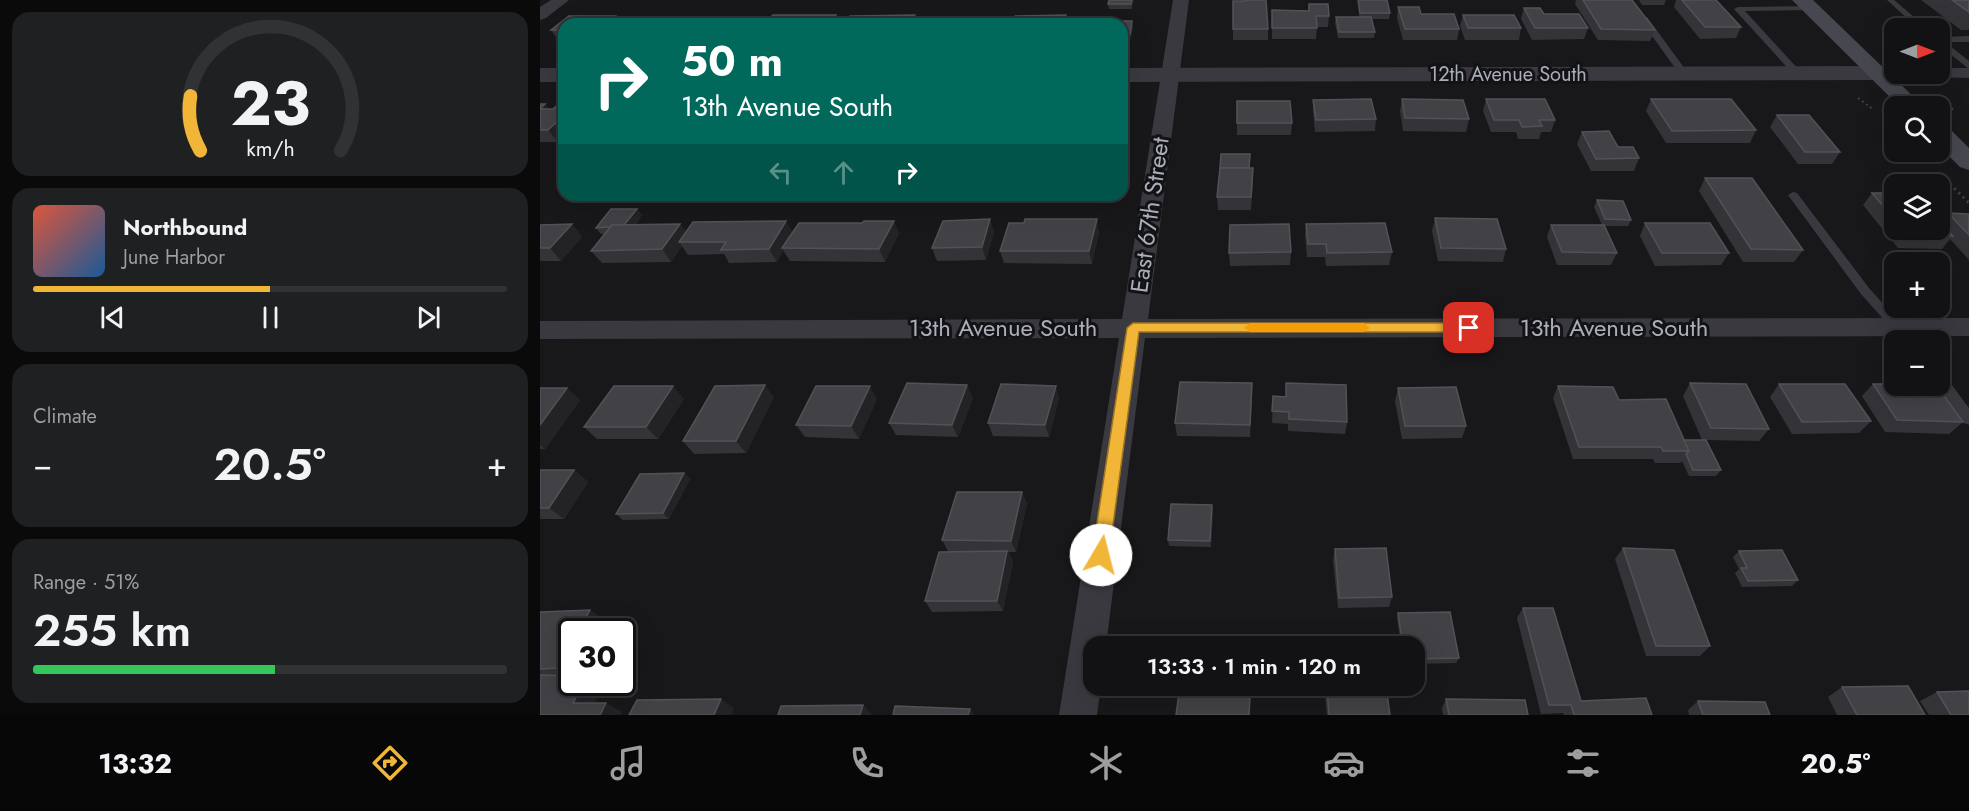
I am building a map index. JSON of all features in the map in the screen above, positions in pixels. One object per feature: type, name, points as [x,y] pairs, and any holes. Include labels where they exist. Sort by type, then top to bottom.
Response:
[{"type":"main road","points":[[1806,4],[1884,71]]},
{"type":"main road","points":[[1895,84],[1904,96]]},
{"type":"main road","points":[[1950,143],[1969,162]]},
{"type":"street","points":[[540,15],[561,0]]},
{"type":"street","name":"East 67th Street","points":[[1078,715],[1181,0]]},
{"type":"street","name":"12th Avenue South","points":[[1128,75],[1884,73]]},
{"type":"street","points":[[1950,73],[1968,73]]},
{"type":"street","points":[[540,75],[558,75]]},
{"type":"street","name":"13th Avenue South","points":[[1941,330],[1969,327]]},
{"type":"street","name":"13th Avenue South","points":[[540,330],[1133,328],[1884,334]]},
{"type":"lane","points":[[1890,1],[1911,18]]},
{"type":"lane","points":[[1797,73],[1738,9],[1806,4]]},
{"type":"lane","points":[[1638,10],[1683,73]]},
{"type":"lane","points":[[1950,40],[1969,39]]},
{"type":"lane","points":[[1950,52],[1968,73]]},
{"type":"lane","points":[[1793,195],[1865,291],[1900,330]]},
{"type":"lane","points":[[1950,393],[1969,419]]},
{"type":"path","points":[[1856,97],[1875,111]]},
{"type":"building","points":[[1109,0],[1132,0],[1131,4],[1108,4]]},
{"type":"building","points":[[1266,0],[1268,29],[1233,29],[1233,1]]},
{"type":"building","points":[[1358,0],[1387,0],[1390,13],[1360,13]]},
{"type":"building","points":[[1583,0],[1632,0],[1655,30],[1601,29]]},
{"type":"building","points":[[1682,0],[1716,0],[1741,27],[1705,27]]},
{"type":"building","points":[[1952,0],[1969,0],[1969,12]]},
{"type":"building","points":[[1309,4],[1328,4],[1329,16],[1316,16],[1317,28],[1272,28],[1272,10],[1309,11]]},
{"type":"building","points":[[1398,7],[1419,7],[1421,14],[1454,14],[1459,29],[1405,29]]},
{"type":"building","points":[[1524,8],[1540,8],[1544,14],[1579,14],[1588,28],[1535,28]]},
{"type":"building","points":[[773,15],[836,15],[834,18],[770,18]]},
{"type":"building","points":[[915,15],[913,18],[848,18],[850,16]]},
{"type":"building","points":[[1066,15],[1065,18],[1014,18],[1015,16]]},
{"type":"building","points":[[1463,15],[1514,15],[1521,28],[1468,28]]},
{"type":"building","points":[[569,16],[615,16],[612,18],[566,18]]},
{"type":"building","points":[[1336,17],[1371,17],[1375,32],[1339,32]]},
{"type":"building","points":[[1128,21],[1132,21],[1130,35],[1128,35]]},
{"type":"building","points":[[1371,99],[1376,119],[1316,120],[1313,100]]},
{"type":"building","points":[[1402,99],[1463,100],[1469,119],[1405,118]]},
{"type":"building","points":[[1486,99],[1545,99],[1555,120],[1539,120],[1542,126],[1522,127],[1519,120],[1494,120]]},
{"type":"building","points":[[1651,99],[1731,99],[1756,130],[1672,131]]},
{"type":"building","points":[[1237,101],[1290,101],[1292,123],[1237,123]]},
{"type":"building","points":[[558,105],[558,121],[548,130],[540,130],[540,109],[553,109]]},
{"type":"building","points":[[1777,115],[1809,115],[1840,152],[1805,152]]},
{"type":"building","points":[[1609,131],[1618,147],[1633,147],[1639,158],[1596,159],[1582,132]]},
{"type":"building","points":[[1221,154],[1250,154],[1249,168],[1220,168]]},
{"type":"building","points":[[1220,168],[1253,168],[1251,197],[1217,197]]},
{"type":"building","points":[[1705,178],[1752,178],[1803,250],[1751,249]]},
{"type":"building","points":[[1872,193],[1884,193],[1884,207]]},
{"type":"building","points":[[1597,200],[1623,201],[1631,220],[1605,219]]},
{"type":"building","points":[[611,209],[637,209],[624,225],[596,228]]},
{"type":"building","points":[[1950,213],[1969,214],[1969,235],[1950,215]]},
{"type":"building","points":[[1435,218],[1497,219],[1506,249],[1441,248]]},
{"type":"building","points":[[990,219],[982,247],[932,248],[943,221]]},
{"type":"building","points":[[1025,219],[1097,219],[1089,251],[1000,251],[1009,223],[1024,223]]},
{"type":"building","points":[[786,221],[769,249],[721,250],[726,242],[679,242],[693,222]]},
{"type":"building","points":[[864,221],[894,221],[879,249],[782,248],[799,223],[862,223]]},
{"type":"building","points":[[1385,223],[1392,252],[1327,253],[1326,244],[1308,244],[1306,224]]},
{"type":"building","points":[[1645,223],[1710,223],[1729,253],[1662,253]]},
{"type":"building","points":[[572,224],[550,248],[540,248],[540,225]]},
{"type":"building","points":[[680,224],[662,249],[591,251],[612,225]]},
{"type":"building","points":[[1289,224],[1291,252],[1229,253],[1230,225]]},
{"type":"building","points":[[1551,225],[1604,225],[1617,253],[1562,252]]},
{"type":"building","points":[[1180,382],[1252,383],[1250,425],[1175,423]]},
{"type":"building","points":[[907,383],[967,385],[952,425],[889,423]]},
{"type":"building","points":[[1286,383],[1346,385],[1347,422],[1289,419],[1289,412],[1272,411],[1273,396],[1286,397]]},
{"type":"building","points":[[1690,383],[1746,384],[1769,429],[1711,428]]},
{"type":"building","points":[[1001,384],[1056,386],[1045,425],[988,423]]},
{"type":"building","points":[[1779,384],[1845,384],[1871,421],[1802,422]]},
{"type":"building","points":[[1873,384],[1884,384],[1884,396],[1944,396],[1963,422],[1897,420]]},
{"type":"building","points":[[765,385],[736,441],[683,441],[715,386]]},
{"type":"building","points":[[614,386],[673,386],[646,427],[584,427]]},
{"type":"building","points":[[816,386],[870,386],[851,426],[796,425]]},
{"type":"building","points":[[1558,386],[1613,387],[1619,400],[1666,399],[1689,451],[1663,451],[1661,447],[1579,447]]},
{"type":"building","points":[[1456,387],[1466,426],[1405,426],[1398,388]]},
{"type":"building","points":[[540,388],[567,388],[540,425]]},
{"type":"building","points":[[1684,440],[1706,440],[1721,470],[1693,470],[1686,454],[1689,451]]},
{"type":"building","points":[[540,470],[574,470],[549,508],[540,508]]},
{"type":"building","points":[[684,473],[663,513],[616,514],[640,474]]},
{"type":"building","points":[[957,492],[1022,492],[1011,541],[942,540]]},
{"type":"building","points":[[1171,504],[1212,505],[1210,541],[1168,540]]},
{"type":"building","points":[[1386,548],[1392,597],[1339,598],[1335,549]]},
{"type":"building","points":[[1623,548],[1674,550],[1710,646],[1656,646]]},
{"type":"building","points":[[1782,550],[1798,580],[1748,581],[1741,568],[1747,568],[1739,551]]},
{"type":"building","points":[[1007,551],[997,601],[925,601],[939,552]]},
{"type":"building","points":[[1523,608],[1553,608],[1581,701],[1646,698],[1652,715],[1574,715],[1571,705],[1549,705]]},
{"type":"building","points":[[590,610],[586,618],[558,618],[558,668],[540,669],[540,612]]},
{"type":"building","points":[[1450,612],[1459,658],[1425,659],[1425,636],[1401,636],[1398,613]]},
{"type":"building","points":[[540,675],[558,676],[558,696],[577,696],[573,703],[606,703],[600,715],[540,715]]},
{"type":"building","points":[[1908,686],[1925,715],[1857,715],[1842,687]]},
{"type":"building","points":[[1969,691],[1969,715],[1951,715],[1937,692]]},
{"type":"building","points":[[1179,696],[1250,696],[1249,715],[1176,715]]},
{"type":"building","points":[[1328,696],[1387,696],[1390,715],[1329,715]]},
{"type":"building","points":[[721,699],[714,715],[629,715],[637,700]]},
{"type":"building","points":[[1446,699],[1525,700],[1528,715],[1449,715]]},
{"type":"building","points":[[1698,701],[1765,702],[1770,715],[1703,715]]},
{"type":"building","points":[[863,705],[860,715],[778,715],[781,706]]},
{"type":"building","points":[[895,706],[970,709],[968,715],[893,715]]},
{"type":"slow traffic","points":[[1250,328],[1364,328]]},
{"type":"route","points":[[1101,555],[1133,328],[1469,328]]}]
